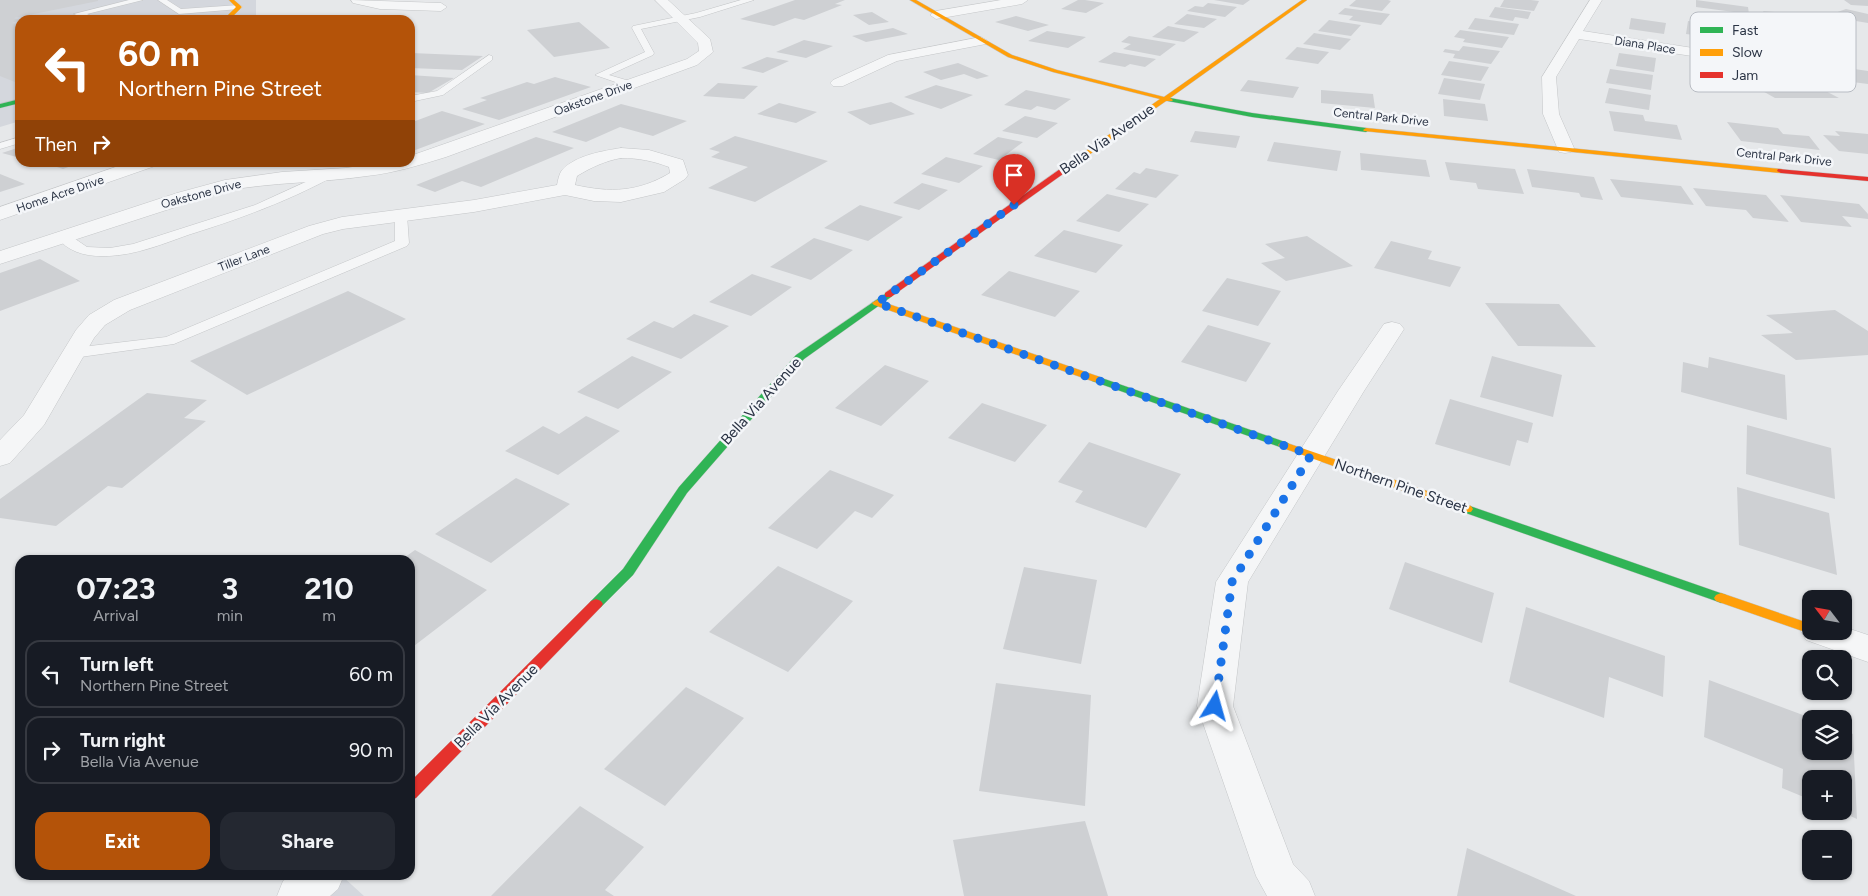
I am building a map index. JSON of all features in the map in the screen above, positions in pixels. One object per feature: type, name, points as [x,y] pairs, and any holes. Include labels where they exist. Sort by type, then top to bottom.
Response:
[{"type":"street","points":[[357,0],[380,5],[441,7]]},
{"type":"street","points":[[424,18],[454,0]]},
{"type":"street","name":"Oakstone Drive","points":[[415,161],[440,154],[692,62],[706,52],[705,42],[661,0]]},
{"type":"street","name":"Central Park Drive","points":[[912,0],[981,42],[1010,56],[1055,72],[1164,99],[1252,115],[1376,131],[1868,179]]},
{"type":"street","points":[[936,15],[1022,0]]},
{"type":"street","name":"Bella Via Avenue","points":[[415,788],[628,572],[683,490],[800,357],[1306,0]]},
{"type":"street","points":[[1565,148],[1551,114],[1549,77],[1596,0]]},
{"type":"street","points":[[229,15],[235,3]]},
{"type":"street","name":"Diana Place","points":[[1574,34],[1690,52]]},
{"type":"street","points":[[838,83],[893,58],[981,42]]},
{"type":"street","name":"Tiller Lane","points":[[0,457],[35,419],[84,335],[97,320],[122,305],[316,230],[342,223],[474,206],[565,189],[594,195],[621,196],[657,188],[679,175],[677,164],[660,156],[635,152],[608,155],[585,162],[569,173],[565,189]]},
{"type":"street","name":"Home Acre Drive","points":[[0,214],[135,167]]},
{"type":"street","name":"Oakstone Drive","points":[[0,258],[190,195],[239,183],[288,176],[388,167]]},
{"type":"street","name":"Northern Pine Street","points":[[877,303],[1802,626]]},
{"type":"street","points":[[1294,896],[1277,876],[1215,706],[1232,582],[1392,329]]},
{"type":"street","points":[[1843,640],[1868,649]]},
{"type":"street","points":[[298,896],[317,880]]},
{"type":"lane","points":[[81,15],[78,14],[139,0]]},
{"type":"lane","points":[[162,0],[179,12]]},
{"type":"lane","points":[[630,84],[600,74],[650,53],[636,28],[680,19],[750,0]]},
{"type":"lane","points":[[176,15],[179,12],[235,3]]},
{"type":"lane","points":[[415,98],[440,93],[489,58]]},
{"type":"lane","points":[[0,146],[15,142]]},
{"type":"lane","points":[[63,237],[83,251],[117,251],[139,247],[208,225],[286,196],[332,173]]},
{"type":"lane","points":[[73,353],[169,341],[205,326],[402,243],[401,215]]},
{"type":"shaded area","points":[[0,0],[256,0],[256,15],[15,15],[15,122],[0,127]]},
{"type":"shaded area","points":[[305,880],[346,880],[364,896],[286,896]]},
{"type":"building","points":[[0,0],[98,0],[29,15],[15,15],[15,22],[12,23],[15,24],[15,82],[0,76]]},
{"type":"building","points":[[795,0],[845,0],[835,4],[842,5],[804,20],[795,18],[774,26],[740,19]]},
{"type":"building","points":[[1078,0],[1104,3],[1086,13],[1061,9]]},
{"type":"building","points":[[1214,0],[1250,0],[1243,5]]},
{"type":"building","points":[[1356,0],[1391,1],[1382,11],[1349,6]]},
{"type":"building","points":[[1504,0],[1539,1],[1534,11],[1500,7]]},
{"type":"building","points":[[1696,0],[1748,7],[1749,12],[1734,12],[1696,7]]},
{"type":"building","points":[[1844,0],[1868,0],[1868,6],[1851,5]]},
{"type":"building","points":[[1208,3],[1237,7],[1225,17],[1187,11],[1195,6],[1203,7]]},
{"type":"building","points":[[1495,7],[1531,12],[1528,19],[1515,17],[1513,21],[1489,17]]},
{"type":"building","points":[[1345,8],[1390,14],[1381,25],[1349,20],[1353,16],[1338,14]]},
{"type":"building","points":[[1846,9],[1868,14],[1868,23],[1856,21],[1856,12],[1837,12]]},
{"type":"building","points":[[872,12],[889,22],[869,25],[853,15]]},
{"type":"building","points":[[1187,14],[1217,19],[1204,28],[1174,24]]},
{"type":"building","points":[[1016,16],[1049,25],[1028,31],[995,22]]},
{"type":"building","points":[[1475,18],[1519,24],[1514,35],[1468,29]]},
{"type":"building","points":[[1631,18],[1666,23],[1664,34],[1629,29]]},
{"type":"building","points":[[1329,20],[1361,25],[1351,36],[1318,31]]},
{"type":"building","points":[[1688,21],[1690,21],[1690,35],[1686,34]]},
{"type":"building","points":[[579,22],[610,48],[554,57],[527,30]]},
{"type":"building","points":[[1168,26],[1199,32],[1184,42],[1152,37]]},
{"type":"building","points":[[893,28],[908,34],[866,42],[852,36]]},
{"type":"building","points":[[1460,30],[1509,37],[1502,48],[1463,42],[1465,39],[1454,37]]},
{"type":"building","points":[[1047,31],[1086,37],[1068,48],[1028,41]]},
{"type":"building","points":[[1314,33],[1351,39],[1340,50],[1303,44]]},
{"type":"building","points":[[1129,36],[1176,44],[1160,56],[1123,49],[1131,44],[1121,42]]},
{"type":"building","points":[[804,40],[833,46],[806,58],[776,52]]},
{"type":"building","points":[[1463,46],[1500,51],[1491,64],[1453,58],[1455,54],[1443,52],[1445,49],[1459,51]]},
{"type":"building","points":[[1297,47],[1329,52],[1318,64],[1285,59]]},
{"type":"building","points":[[1114,52],[1156,59],[1145,67],[1130,64],[1125,67],[1098,62]]},
{"type":"building","points":[[415,53],[483,56],[462,70],[415,68]]},
{"type":"building","points":[[1619,53],[1656,58],[1654,72],[1616,66]]},
{"type":"building","points":[[767,57],[789,61],[763,73],[741,68]]},
{"type":"building","points":[[1449,61],[1489,67],[1481,81],[1441,75]]},
{"type":"building","points":[[958,63],[989,76],[977,79],[964,74],[941,80],[923,72]]},
{"type":"building","points":[[1610,69],[1653,75],[1651,90],[1606,83]]},
{"type":"building","points":[[1856,69],[1868,71],[1868,84],[1856,82]]},
{"type":"building","points":[[415,75],[454,78],[428,93],[415,92]]},
{"type":"building","points":[[555,77],[591,87],[499,120],[462,109],[487,100],[480,98],[527,82],[534,84]]},
{"type":"building","points":[[1444,78],[1485,84],[1480,100],[1438,94]]},
{"type":"building","points":[[1248,80],[1299,87],[1293,98],[1240,91]]},
{"type":"building","points":[[718,83],[758,86],[744,99],[703,96]]},
{"type":"building","points":[[936,85],[973,95],[941,109],[904,97]]},
{"type":"building","points":[[1609,88],[1651,95],[1649,110],[1605,103]]},
{"type":"building","points":[[1026,90],[1071,99],[1055,110],[1037,106],[1031,110],[1004,105]]},
{"type":"building","points":[[1321,90],[1373,94],[1375,108],[1321,103]]},
{"type":"building","points":[[1764,92],[1827,92],[1839,98],[1775,98]]},
{"type":"building","points":[[1443,99],[1485,104],[1488,121],[1444,116]]},
{"type":"building","points":[[891,102],[915,114],[870,125],[847,112]]},
{"type":"building","points":[[779,103],[817,112],[796,123],[757,114]]},
{"type":"building","points":[[621,104],[687,121],[653,136],[620,127],[586,142],[552,132]]},
{"type":"building","points":[[442,111],[485,124],[415,150],[415,121]]},
{"type":"building","points":[[1609,111],[1643,115],[1645,121],[1677,125],[1682,140],[1614,131]]},
{"type":"building","points":[[1025,116],[1058,123],[1037,138],[1002,131]]},
{"type":"building","points":[[1727,122],[1778,128],[1783,134],[1809,136],[1820,150],[1741,141]]},
{"type":"building","points":[[1195,131],[1240,136],[1236,148],[1190,142]]},
{"type":"building","points":[[1835,131],[1868,134],[1868,154],[1839,151],[1823,135],[1840,136]]},
{"type":"building","points":[[735,136],[828,161],[755,202],[708,188],[748,167],[711,157],[720,152],[709,149]]},
{"type":"building","points":[[536,137],[574,148],[481,187],[462,181],[435,192],[416,185]]},
{"type":"building","points":[[998,137],[1023,142],[999,160],[973,154]]},
{"type":"building","points":[[1274,142],[1341,151],[1337,171],[1267,161]]},
{"type":"building","points":[[15,149],[15,157],[2,153]]},
{"type":"building","points":[[1360,153],[1426,160],[1430,177],[1361,170]]},
{"type":"building","points":[[946,157],[983,166],[959,183],[921,174]]},
{"type":"building","points":[[1445,162],[1515,169],[1524,194],[1478,189],[1476,183],[1450,180]]},
{"type":"building","points":[[1146,168],[1179,175],[1156,198],[1115,189],[1134,172],[1140,174]]},
{"type":"building","points":[[1527,169],[1594,177],[1603,200],[1581,197],[1579,193],[1532,187]]},
{"type":"building","points":[[0,174],[25,184],[0,192]]},
{"type":"building","points":[[1610,179],[1681,186],[1694,205],[1621,197]]},
{"type":"building","points":[[922,183],[948,190],[919,210],[893,203]]},
{"type":"building","points":[[1693,188],[1766,195],[1789,222],[1753,218],[1746,210],[1706,206]]},
{"type":"building","points":[[1107,194],[1149,204],[1119,232],[1076,221]]},
{"type":"building","points":[[1780,195],[1859,204],[1868,214],[1868,219],[1842,216],[1852,227],[1801,222]]},
{"type":"building","points":[[860,205],[903,217],[868,241],[824,228]]},
{"type":"building","points":[[1064,230],[1123,245],[1096,273],[1034,256]]},
{"type":"building","points":[[1307,236],[1353,266],[1286,281],[1261,263],[1285,258],[1265,244]]},
{"type":"building","points":[[814,238],[853,250],[811,280],[770,267]]},
{"type":"building","points":[[1391,241],[1432,251],[1428,259],[1461,267],[1450,287],[1374,268]]},
{"type":"building","points":[[40,259],[80,281],[0,311],[0,273]]},
{"type":"building","points":[[1009,271],[1080,291],[1055,317],[981,295]]},
{"type":"building","points":[[752,274],[792,287],[751,316],[709,302]]},
{"type":"building","points":[[1227,278],[1281,291],[1258,326],[1202,311]]},
{"type":"building","points":[[348,291],[406,319],[247,395],[190,361]]},
{"type":"building","points":[[1485,303],[1559,304],[1596,347],[1518,346]]},
{"type":"building","points":[[1835,310],[1868,331],[1868,355],[1796,360],[1761,335],[1793,333],[1766,315]]},
{"type":"building","points":[[694,314],[729,326],[681,359],[626,339],[654,321],[673,328]]},
{"type":"building","points":[[1208,325],[1271,343],[1246,382],[1181,362]]},
{"type":"building","points":[[632,356],[672,372],[618,409],[577,392]]},
{"type":"building","points":[[1492,356],[1562,375],[1553,417],[1480,397]]},
{"type":"building","points":[[1709,357],[1785,375],[1787,420],[1681,392],[1683,362],[1708,368]]},
{"type":"building","points":[[885,365],[929,381],[881,426],[835,408]]},
{"type":"building","points":[[147,393],[207,400],[184,418],[206,421],[122,488],[108,486],[56,526],[0,518],[0,499]]},
{"type":"building","points":[[1450,399],[1533,423],[1528,443],[1517,440],[1510,466],[1435,444]]},
{"type":"building","points":[[982,403],[1047,425],[1015,462],[948,438]]},
{"type":"building","points":[[586,416],[620,431],[558,475],[505,451],[543,426],[559,434]]},
{"type":"building","points":[[1747,425],[1831,448],[1835,499],[1746,474]]},
{"type":"building","points":[[1089,442],[1181,474],[1146,528],[1075,502],[1083,491],[1058,482]]},
{"type":"building","points":[[830,470],[894,495],[872,518],[855,511],[817,549],[768,528]]},
{"type":"building","points":[[516,478],[570,504],[491,563],[435,534]]},
{"type":"building","points":[[1737,487],[1829,513],[1837,575],[1739,545]]},
{"type":"building","points":[[415,550],[487,590],[415,645],[415,555],[408,555]]},
{"type":"building","points":[[1405,562],[1494,593],[1482,643],[1389,609]]},
{"type":"building","points":[[778,566],[853,601],[788,672],[709,632]]},
{"type":"building","points":[[1024,567],[1097,580],[1081,664],[1003,649]]},
{"type":"building","points":[[1526,607],[1665,656],[1663,697],[1609,677],[1604,718],[1509,682]]},
{"type":"building","points":[[1709,680],[1802,715],[1802,760],[1852,760],[1853,734],[1857,819],[1852,817],[1852,770],[1802,770],[1802,796],[1782,788],[1783,769],[1704,737]]},
{"type":"building","points":[[996,683],[1091,695],[1085,806],[979,791]]},
{"type":"building","points":[[686,687],[744,718],[665,806],[604,769]]},
{"type":"building","points":[[580,806],[644,847],[605,890],[614,896],[491,896]]},
{"type":"building","points":[[1085,821],[1108,896],[964,896],[953,840]]},
{"type":"building","points":[[1467,848],[1576,896],[1457,896]]},
{"type":"traffic: fast","points":[[1170,100],[1252,115],[1366,130]]},
{"type":"traffic: fast","points":[[0,106],[15,102]]},
{"type":"traffic: fast","points":[[596,604],[628,572],[683,490],[800,357],[888,295]]},
{"type":"traffic: fast","points":[[1096,379],[1284,445]]},
{"type":"traffic: fast","points":[[1467,509],[1721,598]]},
{"type":"traffic: slow","points":[[231,0],[239,7],[231,15]]},
{"type":"traffic: slow","points":[[912,0],[1010,56],[1055,71],[1170,100]]},
{"type":"traffic: slow","points":[[1080,159],[1305,0]]},
{"type":"traffic: slow","points":[[1366,130],[1781,171]]},
{"type":"traffic: slow","points":[[877,303],[1096,379]]},
{"type":"traffic: slow","points":[[1284,445],[1467,509]]},
{"type":"traffic: slow","points":[[1721,598],[1802,626]]},
{"type":"traffic: jam","points":[[888,295],[1080,159]]},
{"type":"traffic: jam","points":[[1781,171],[1868,179]]},
{"type":"traffic: jam","points":[[415,788],[596,604]]},
{"type":"route","points":[[1014,205],[877,303],[1311,455],[1232,582],[1215,706]]}]
